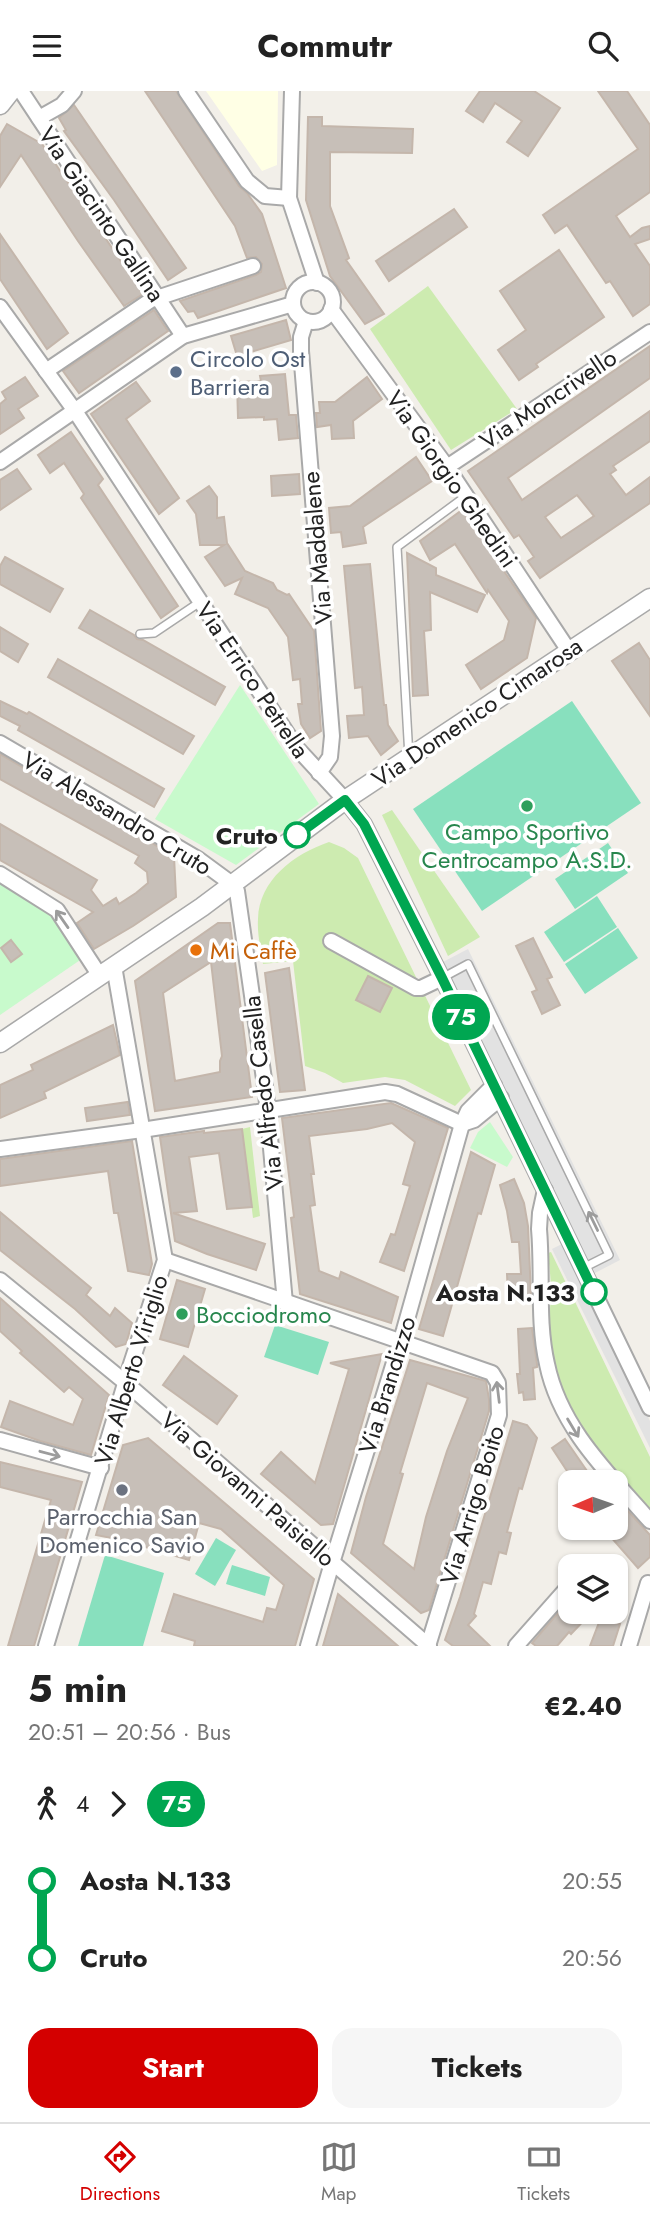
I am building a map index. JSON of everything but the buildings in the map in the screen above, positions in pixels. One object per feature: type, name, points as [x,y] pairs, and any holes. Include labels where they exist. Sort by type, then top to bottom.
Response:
[{"type":"street","points":[[0,105],[11,91]]},
{"type":"street","name":"Via Giacinto Gallina","points":[[21,91],[183,336]]},
{"type":"street","points":[[38,118],[62,105],[74,91]]},
{"type":"street","points":[[186,91],[247,181],[265,195],[289,198]]},
{"type":"street","points":[[292,91],[289,198],[317,283]]},
{"type":"street","points":[[46,372],[157,297],[253,266]]},
{"type":"street","points":[[307,283],[317,283],[327,288],[330,293],[331,309],[318,321],[306,321],[297,314],[293,304],[298,289],[307,283]]},
{"type":"street","points":[[0,462],[183,336],[293,304]]},
{"type":"street","name":"Via Errico Petrella","points":[[0,307],[75,411],[296,747],[364,824],[442,978],[649,1406]]},
{"type":"street","name":"Via Giorgio Ghedini","points":[[331,309],[447,467],[569,651]]},
{"type":"street","name":"Via Maddalene","points":[[306,321],[301,337],[301,351],[332,736],[330,757],[320,773]]},
{"type":"street","name":"Via Moncrivello","points":[[447,467],[650,332]]},
{"type":"street","name":"Via Domenico Cimarosa","points":[[0,1043],[232,884],[345,800],[650,598]]},
{"type":"street","name":"Via Alessandro Cruto","points":[[0,743],[187,853],[232,884]]},
{"type":"street","points":[[0,874],[57,910],[107,971]]},
{"type":"street","name":"Via Alfredo Casella","points":[[232,884],[237,891],[267,1111],[285,1303]]},
{"type":"street","points":[[331,941],[416,989],[442,978]]},
{"type":"street","name":"Via Alberto Viriglio","points":[[47,1646],[164,1260],[142,1130],[107,971]]},
{"type":"street","points":[[0,1149],[385,1092],[397,1094],[462,1124],[468,1111],[497,1091]]},
{"type":"street","name":"Via Brandizzo","points":[[308,1646],[401,1341],[462,1124]]},
{"type":"street","points":[[545,1191],[539,1229],[543,1336],[550,1377],[580,1440],[650,1521]]},
{"type":"street","name":"Via Arrigo Boito","points":[[164,1260],[492,1373],[498,1383],[499,1415],[429,1646]]},
{"type":"street","name":"Via Giovanni Paisiello","points":[[0,1280],[125,1383],[429,1646]]},
{"type":"street","points":[[0,1440],[101,1468]]},
{"type":"street","points":[[629,1646],[648,1583]]},
{"type":"street","points":[[516,1646],[558,1599]]},
{"type":"lane","points":[[409,757],[397,547],[466,496]]},
{"type":"lane","points":[[140,634],[154,633],[200,601]]},
{"type":"lane","points":[[442,978],[468,964],[609,1255],[583,1269]]},
{"type":"shaded area","points":[[206,91],[278,91],[277,165],[262,171]]},
{"type":"shaded area","points":[[468,949],[620,1260],[593,1274],[441,963]]},
{"type":"shaded area","points":[[564,1243],[650,1421],[650,1448],[552,1249]]},
{"type":"green space","points":[[428,286],[517,409],[451,450],[370,329]]},
{"type":"green space","points":[[240,685],[319,804],[236,865],[155,819]]},
{"type":"green space","name":"Campo Sportivo Centrocampo A.S.D.","points":[[572,701],[641,803],[482,911],[413,809]]},
{"type":"green space","points":[[392,810],[480,937],[448,956],[382,815]]},
{"type":"green space","points":[[329,842],[358,858],[471,1090],[455,1106],[405,1080],[385,1077],[343,1083],[305,1066],[293,961],[263,964],[258,919],[265,892],[281,870],[303,854]]},
{"type":"green space","points":[[608,843],[628,873],[575,909],[555,879]]},
{"type":"green space","points":[[0,874],[57,910],[86,956],[0,1015]]},
{"type":"green space","points":[[597,896],[617,927],[564,962],[544,932]]},
{"type":"green space","points":[[618,928],[638,958],[585,994],[565,964]]},
{"type":"green space","points":[[490,1122],[513,1157],[507,1167],[470,1148],[478,1132]]},
{"type":"green space","points":[[250,1127],[260,1216],[253,1218],[242,1129]]},
{"type":"green space","points":[[551,1252],[650,1457],[650,1512],[628,1487],[628,1470],[614,1470],[586,1435],[562,1392],[549,1344],[551,1291],[548,1253]]},
{"type":"green space","points":[[275,1325],[329,1342],[318,1375],[264,1357]]},
{"type":"green space","points":[[216,1538],[236,1550],[215,1586],[195,1574]]},
{"type":"green space","points":[[105,1555],[164,1573],[143,1646],[78,1646]]},
{"type":"green space","points":[[232,1565],[270,1577],[265,1596],[226,1584]]},
{"type":"bus line","name":"75","points":[[297,835],[345,800],[364,824],[594,1292]]},
{"type":"place","name":"Circolo Ost Barriera","points":[[176,372]]},
{"type":"place","name":"Campo Sportivo Centrocampo A.S.D.","points":[[527,806]]},
{"type":"place","name":"Cruto","points":[[297,835]]},
{"type":"place","name":"Mi Caffè","points":[[196,950]]},
{"type":"place","name":"Aosta N.133","points":[[594,1292]]},
{"type":"place","name":"Bocciodromo","points":[[182,1314]]},
{"type":"place","name":"Parrocchia San Domenico Savio","points":[[122,1490]]}]
